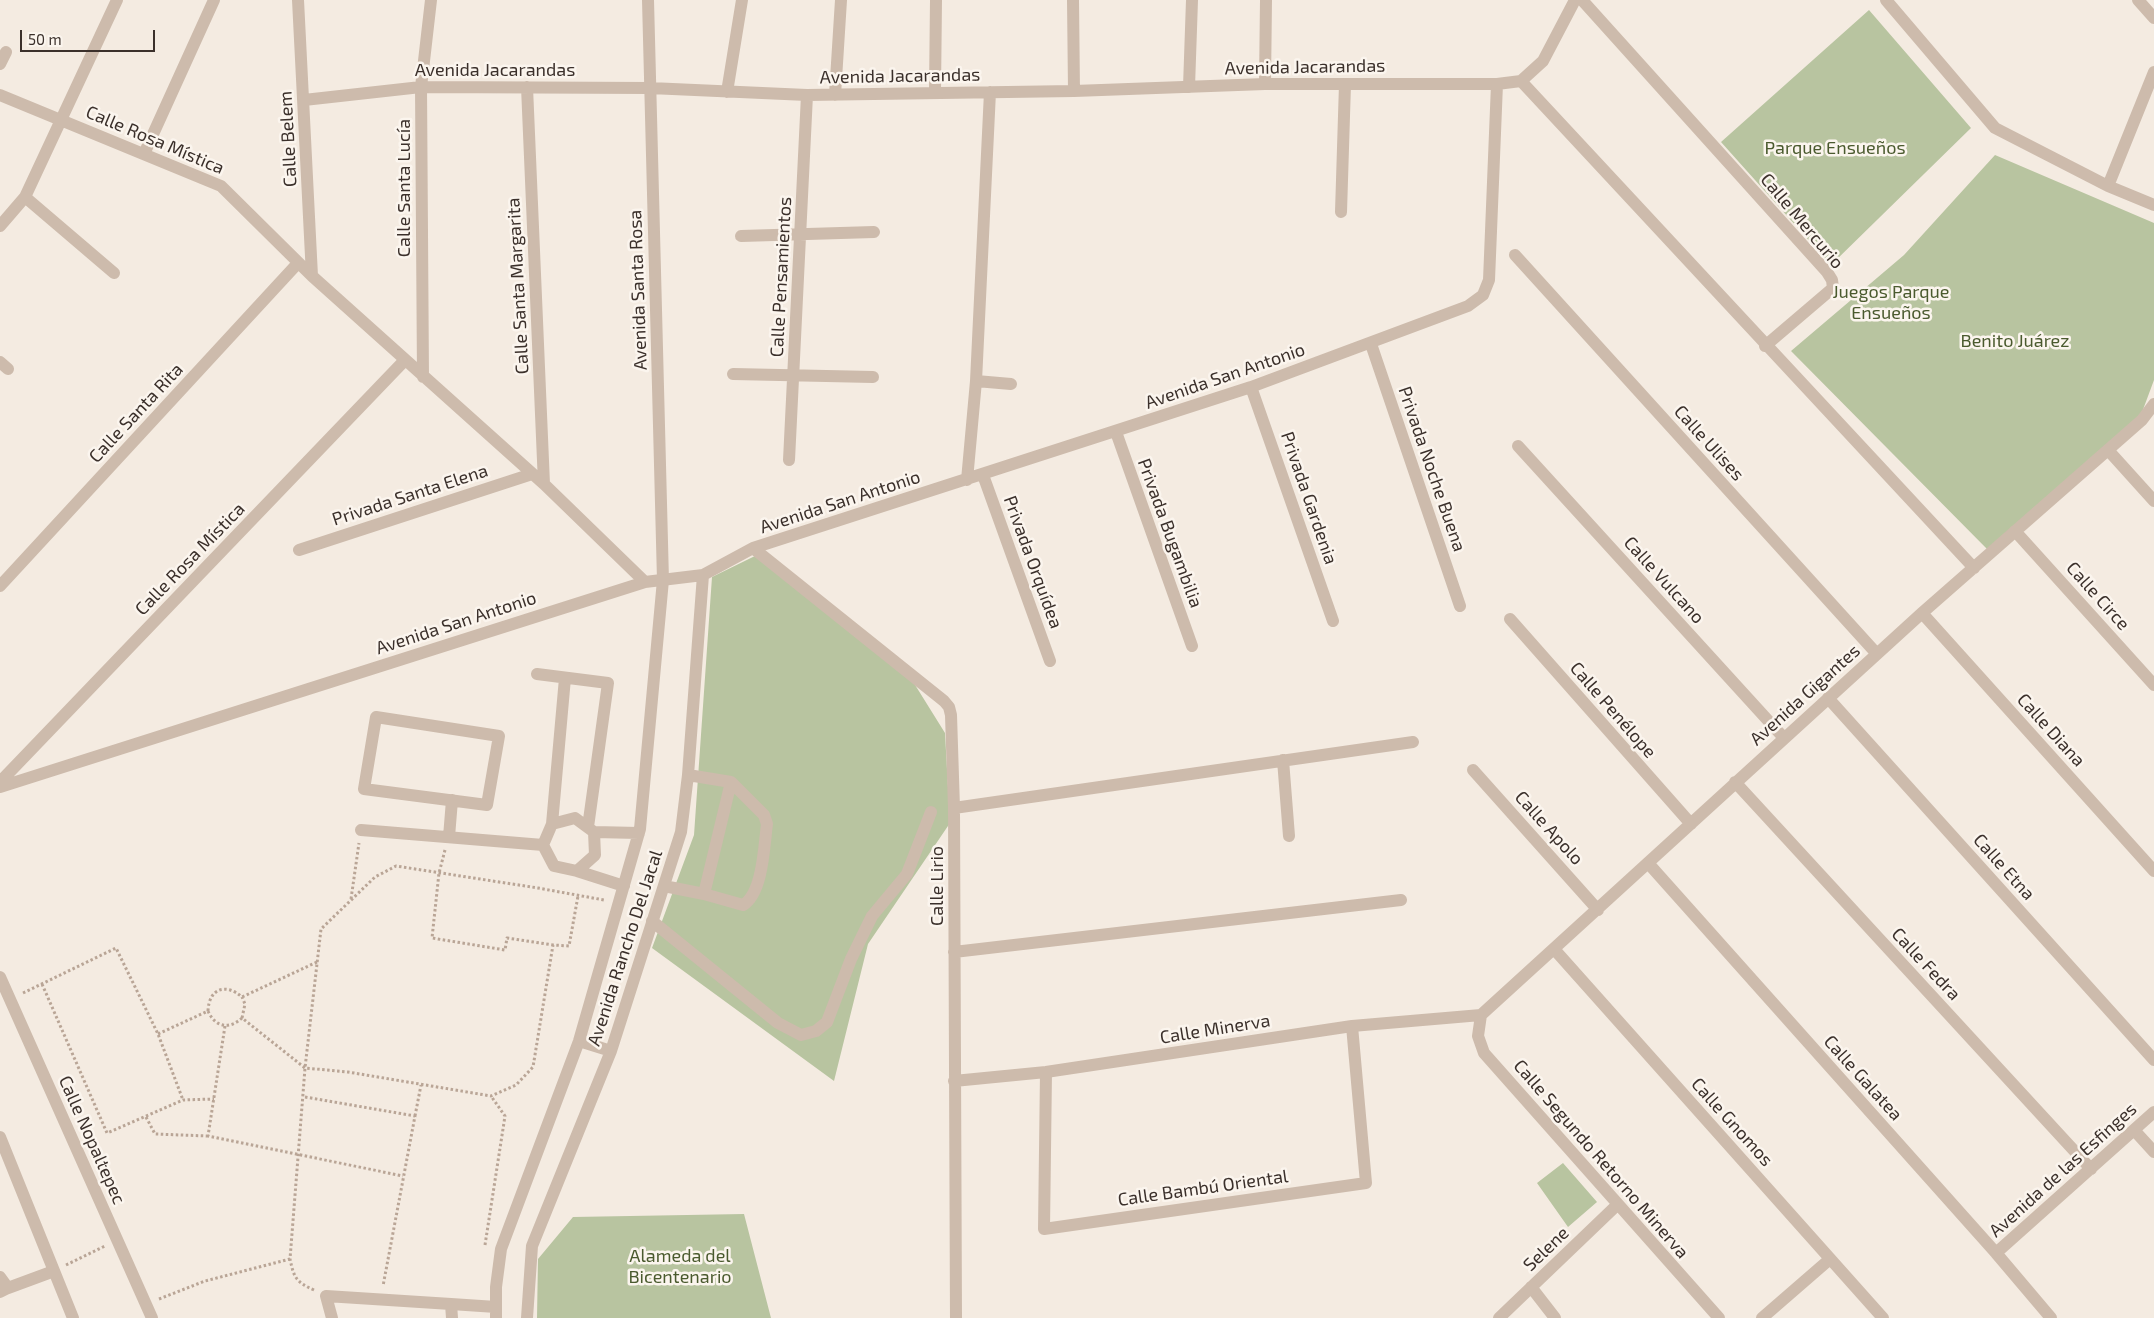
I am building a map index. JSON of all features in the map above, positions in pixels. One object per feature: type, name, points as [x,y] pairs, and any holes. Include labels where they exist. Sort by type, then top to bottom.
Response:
[{"type":"street","points":[[0,226],[25,197],[63,120],[117,0]]},
{"type":"street","points":[[144,154],[214,0]]},
{"type":"street","name":"Calle Belem","points":[[298,0],[312,276]]},
{"type":"street","name":"Calle Santa Lucía","points":[[423,376],[421,87],[430,0]]},
{"type":"street","name":"Avenida Santa Rosa","points":[[648,0],[664,580]]},
{"type":"street","points":[[728,92],[742,0]]},
{"type":"street","points":[[835,95],[841,0]]},
{"type":"street","points":[[935,92],[936,0]]},
{"type":"street","points":[[1073,0],[1074,91]]},
{"type":"street","points":[[1188,87],[1192,0]]},
{"type":"street","points":[[1265,84],[1266,0]]},
{"type":"street","points":[[1575,0],[1543,61],[1521,82],[1765,346],[1974,568]]},
{"type":"street","name":"Calle Mercurio","points":[[1582,0],[1820,264],[1832,280],[1833,288],[1765,346]]},
{"type":"street","points":[[1886,0],[1995,128],[2108,186],[2154,205]]},
{"type":"street","points":[[2138,0],[2154,18]]},
{"type":"street","points":[[0,64],[6,52]]},
{"type":"street","points":[[2108,186],[2154,72]]},
{"type":"street","name":"Avenida Jacarandas","points":[[304,100],[421,87],[650,88],[835,95],[1074,91],[1265,84],[1497,84],[1521,82]]},
{"type":"street","points":[[1341,212],[1345,84]]},
{"type":"street","name":"Avenida San Antonio","points":[[0,787],[645,582],[703,575],[753,548],[1251,387],[1371,344],[1468,306],[1483,295],[1489,280],[1497,84]]},
{"type":"street","name":"Calle Santa Margarita","points":[[527,87],[544,484]]},
{"type":"street","points":[[967,480],[976,381],[990,92]]},
{"type":"street","name":"Calle Rosa Mística","points":[[0,95],[221,186],[298,263],[544,484],[645,582]]},
{"type":"street","name":"Calle Pensamientos","points":[[789,460],[808,95]]},
{"type":"street","points":[[25,197],[114,272]]},
{"type":"street","points":[[740,236],[874,232]]},
{"type":"street","name":"Calle Ulises","points":[[1515,255],[1877,654]]},
{"type":"street","name":"Calle Santa Rita","points":[[0,586],[298,263]]},
{"type":"street","name":"Privada Noche Buena","points":[[1371,344],[1460,606]]},
{"type":"street","name":"Calle Rosa Mística","points":[[0,782],[405,360]]},
{"type":"street","points":[[732,374],[873,377]]},
{"type":"street","points":[[976,381],[1011,384]]},
{"type":"street","name":"Privada Gardenia","points":[[1251,387],[1333,621]]},
{"type":"street","name":"Avenida Gigantes","points":[[1481,1015],[1922,613],[2142,420],[2154,404]]},
{"type":"street","name":"Privada Bugambilia","points":[[1116,432],[1192,646]]},
{"type":"street","name":"Calle Vulcano","points":[[1518,446],[1784,738]]},
{"type":"street","points":[[2108,450],[2154,501]]},
{"type":"street","name":"Privada Santa Elena","points":[[299,550],[532,474]]},
{"type":"street","name":"Privada Orquídea","points":[[982,475],[1050,661]]},
{"type":"street","name":"Calle Circe","points":[[2015,531],[2154,685]]},
{"type":"street","name":"Calle Lirio","points":[[753,548],[944,701],[951,715],[954,808],[956,1318]]},
{"type":"street","name":"Avenida Rancho Del Jacal","points":[[527,1318],[532,1246],[611,1051],[681,832],[688,775],[703,575]]},
{"type":"street","name":"Avenida Rancho Del Jacal","points":[[496,1313],[496,1287],[501,1249],[579,1041],[639,833],[664,580]]},
{"type":"street","name":"Calle Diana","points":[[1922,613],[2154,871]]},
{"type":"street","name":"Calle Penélope","points":[[1510,619],[1691,824]]},
{"type":"street","points":[[537,674],[608,683],[591,829],[595,855],[577,871]]},
{"type":"street","points":[[543,846],[552,824],[565,678]]},
{"type":"street","name":"Calle Etna","points":[[1828,698],[2154,1060]]},
{"type":"street","points":[[376,717],[499,736],[487,805],[452,800],[364,789],[376,717]]},
{"type":"street","points":[[954,808],[1413,742]]},
{"type":"street","points":[[1283,760],[1289,836]]},
{"type":"street","name":"Calle Apolo","points":[[1473,770],[1598,910]]},
{"type":"street","points":[[664,886],[704,894],[743,905],[751,900],[757,887],[767,824],[764,815],[731,782],[688,775]]},
{"type":"street","points":[[704,894],[731,782]]},
{"type":"street","name":"Calle Fedra","points":[[1735,782],[2091,1168]]},
{"type":"street","points":[[449,837],[452,800]]},
{"type":"street","points":[[652,921],[778,1023],[801,1035],[816,1031],[827,1022],[851,959],[872,916],[906,874],[931,812]]},
{"type":"street","points":[[552,824],[575,818],[591,829],[639,833]]},
{"type":"street","points":[[361,830],[543,846]]},
{"type":"street","points":[[543,846],[554,866],[577,871],[624,886]]},
{"type":"street","name":"Calle Galatea","points":[[1648,864],[1996,1253],[2051,1318]]},
{"type":"street","points":[[954,952],[1401,900]]},
{"type":"street","name":"Calle Gnomos","points":[[1554,949],[1883,1318]]},
{"type":"street","name":"Calle Nopaltepec","points":[[0,977],[152,1318]]},
{"type":"street","name":"Calle Minerva","points":[[954,1081],[1046,1072],[1352,1026],[1481,1015]]},
{"type":"street","name":"Calle Segundo Retorno Minerva","points":[[1481,1015],[1478,1036],[1484,1053],[1617,1206],[1719,1318]]},
{"type":"street","name":"Calle Bambú Oriental","points":[[1046,1072],[1044,1228],[1366,1183],[1352,1026]]},
{"type":"street","points":[[579,1041],[611,1051]]},
{"type":"street","name":"Avenida de las Esfinges","points":[[1996,1253],[2154,1112]]},
{"type":"street","points":[[2134,1130],[2154,1152]]},
{"type":"street","points":[[0,1136],[74,1318]]},
{"type":"street","name":"Selene","points":[[1499,1318],[1617,1206]]},
{"type":"street","points":[[1762,1318],[1830,1259]]},
{"type":"street","points":[[0,1276],[4,1290],[54,1271]]},
{"type":"street","points":[[1531,1287],[1556,1318]]},
{"type":"street","points":[[332,1318],[326,1296],[451,1304],[496,1313]]},
{"type":"street","points":[[451,1304],[452,1318]]},
{"type":"path","points":[[350,899],[361,830]]},
{"type":"path","points":[[449,837],[439,873],[432,938],[505,950],[507,938],[569,946],[578,896]]},
{"type":"path","points":[[326,1296],[303,1285],[293,1277],[290,1259],[306,1068],[321,929],[375,877],[396,866],[538,888],[619,903]]},
{"type":"path","points":[[242,1018],[306,1068],[348,1072],[491,1096],[516,1085],[533,1067],[553,944]]},
{"type":"path","points":[[10,1000],[116,948],[158,1034],[183,1100]]},
{"type":"path","points":[[242,997],[317,962]]},
{"type":"path","points":[[42,984],[107,1133],[183,1100],[214,1099]]},
{"type":"path","points":[[225,988],[234,990],[242,997],[245,1004],[242,1018],[236,1024],[225,1026],[212,1019],[208,1011],[209,1001],[215,993],[225,988]]},
{"type":"path","points":[[158,1034],[208,1011]]},
{"type":"path","points":[[208,1136],[225,1026]]},
{"type":"path","points":[[381,1299],[421,1085]]},
{"type":"path","points":[[485,1248],[505,1116],[491,1096]]},
{"type":"path","points":[[305,1097],[415,1116]]},
{"type":"path","points":[[146,1117],[155,1134],[208,1136],[403,1176]]},
{"type":"path","points":[[54,1271],[117,1240]]},
{"type":"path","points":[[146,1304],[205,1281],[290,1259]]},
{"type":"green space","name":"Parque Ensueños","points":[[1869,10],[1971,128],[1831,265],[1721,142]]},
{"type":"green space","name":"Benito Juárez","points":[[1995,155],[2154,223],[2154,380],[2141,415],[1987,549],[1791,351],[1904,255]]},
{"type":"green space","points":[[757,555],[912,680],[945,733],[950,823],[868,944],[834,1081],[652,948],[694,835],[712,577]]},
{"type":"green space","points":[[1563,1163],[1597,1202],[1568,1227],[1537,1183]]},
{"type":"green space","name":"Alameda del Bicentenario","points":[[744,1214],[771,1318],[537,1318],[538,1259],[573,1217]]},
{"type":"park label","name":"Juegos Parque Ensueños","points":[[1891,302]]}]
